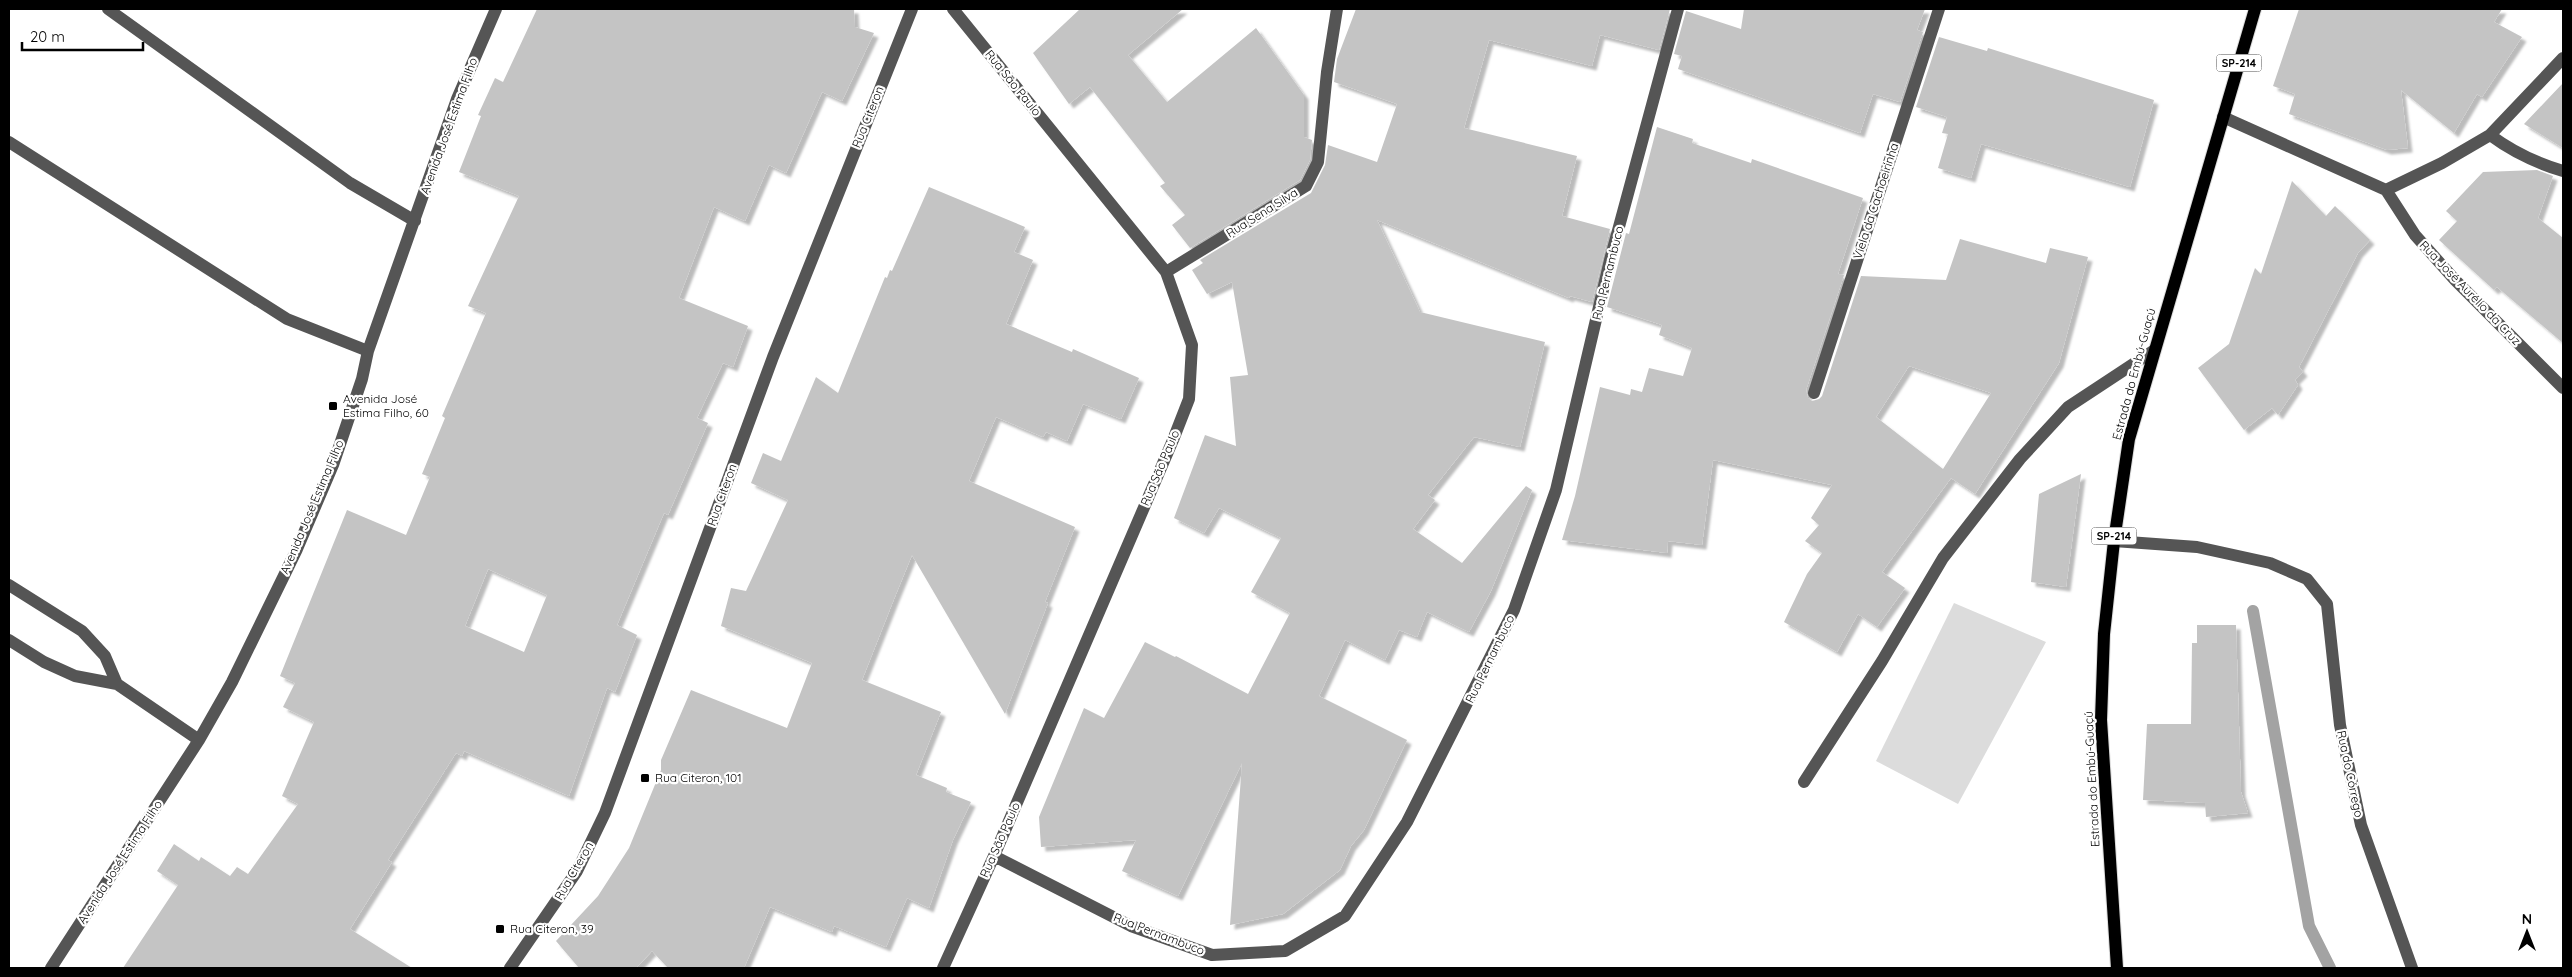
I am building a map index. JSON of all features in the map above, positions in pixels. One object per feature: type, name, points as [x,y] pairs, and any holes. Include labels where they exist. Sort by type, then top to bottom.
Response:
[{"type":"main road","name":"Estrada do Embú-Guaçú","points":[[2117,968],[2101,720],[2104,634],[2114,541],[2129,439],[2153,351],[2255,9]]},
{"type":"street","points":[[108,9],[350,183],[415,221]]},
{"type":"street","name":"Avenida José Estima Filho","points":[[51,968],[199,740],[232,682],[304,532],[333,465],[362,379],[368,351],[457,99],[496,9]]},
{"type":"street","name":"Rua Citeron","points":[[510,968],[577,871],[605,814],[773,357],[912,9]]},
{"type":"street","name":"Rua São Paulo","points":[[943,968],[994,856],[1189,399],[1192,345],[1166,272],[953,9]]},
{"type":"street","name":"Rua Sena Silva","points":[[1166,272],[1306,186],[1318,162],[1327,72],[1337,9]]},
{"type":"street","name":"Rua Pernambuco","points":[[994,856],[1131,926],[1212,955],[1285,951],[1345,916],[1406,822],[1514,610],[1556,490],[1610,260],[1678,9]]},
{"type":"street","name":"Viela da Cachoeirinha","points":[[1814,393],[1939,9]]},
{"type":"street","points":[[2223,116],[2386,190],[2442,163],[2490,135],[2563,58]]},
{"type":"street","points":[[2490,135],[2508,149],[2539,164],[2563,172]]},
{"type":"street","points":[[9,142],[287,320],[368,351]]},
{"type":"street","name":"Rua José Aurélio da Cruz","points":[[2386,190],[2415,236],[2563,388]]},
{"type":"street","points":[[1804,782],[1882,661],[1943,558],[2020,459],[2068,407],[2098,385],[2153,351]]},
{"type":"street","name":"Rua do Córrego","points":[[2114,541],[2197,547],[2270,563],[2307,579],[2327,604],[2340,725],[2361,825],[2412,968]]},
{"type":"street","points":[[9,586],[82,631],[105,656],[117,684]]},
{"type":"street","points":[[9,640],[44,662],[75,676],[117,684],[199,740]]},
{"type":"shaded area","points":[[1954,603],[2046,642],[1958,804],[1876,761]]},
{"type":"building","points":[[537,9],[854,9],[855,27],[874,33],[842,101],[822,92],[786,173],[769,165],[745,221],[714,207],[679,298],[748,326],[733,367],[723,363],[697,418],[708,423],[668,515],[664,513],[617,625],[637,635],[615,692],[607,688],[569,796],[464,751],[462,756],[456,753],[388,860],[392,862],[350,929],[412,968],[123,968],[178,885],[157,871],[174,844],[199,861],[201,857],[230,876],[237,867],[248,874],[298,804],[282,796],[314,722],[283,707],[295,683],[280,676],[347,510],[406,535],[430,477],[422,474],[445,418],[442,416],[486,313],[468,306],[519,196],[459,172],[481,116],[478,115],[495,78],[503,82]],"holes":[[[488,569],[547,595],[524,652],[465,626]]]},
{"type":"building","points":[[1080,9],[1183,9],[1128,55],[1167,102],[1256,28],[1304,95],[1304,137],[1312,140],[1310,160],[1300,180],[1190,248],[1172,225],[1185,215],[1160,186],[1165,183],[1090,87],[1069,104],[1033,53]]},
{"type":"building","points":[[1356,9],[1670,9],[1659,50],[1600,35],[1592,66],[1489,40],[1464,128],[1577,156],[1562,216],[1610,229],[1592,302],[1570,296],[1569,298],[1377,220],[1420,312],[1545,342],[1520,447],[1474,437],[1428,495],[1435,500],[1413,529],[1462,563],[1526,486],[1532,490],[1491,591],[1469,632],[1427,612],[1417,637],[1399,630],[1385,660],[1345,640],[1319,696],[1407,740],[1364,830],[1351,846],[1340,870],[1283,914],[1230,925],[1242,763],[1178,896],[1122,871],[1136,840],[1041,847],[1039,817],[1084,708],[1104,718],[1145,642],[1248,694],[1290,613],[1251,592],[1281,538],[1219,508],[1204,533],[1174,518],[1205,435],[1236,446],[1230,377],[1248,375],[1232,282],[1207,294],[1192,270],[1203,263],[1200,260],[1311,193],[1325,165],[1328,145],[1377,162],[1397,104],[1334,82],[1337,59]]},
{"type":"building","points":[[1744,9],[1925,9],[1917,30],[1923,32],[1900,102],[1873,94],[1860,133],[1678,69],[1682,56],[1674,54],[1686,11],[1741,29]]},
{"type":"building","points":[[2299,9],[2502,9],[2494,22],[2522,37],[2482,97],[2477,94],[2454,133],[2401,90],[2408,148],[2387,150],[2289,114],[2295,94],[2273,86]]},
{"type":"building","points":[[1939,37],[1987,51],[1988,48],[2154,100],[2130,187],[1981,144],[1971,178],[1938,168],[1948,134],[1942,133],[1947,117],[1916,107]]},
{"type":"building","points":[[2563,83],[2563,148],[2524,124]]},
{"type":"building","points":[[1657,127],[1693,139],[1692,143],[1751,163],[1752,159],[1863,198],[1838,274],[1844,275],[1806,390],[1808,398],[1812,401],[1822,396],[1861,276],[1946,280],[1960,239],[2046,263],[2050,248],[2088,257],[2059,363],[1975,494],[1951,478],[1882,572],[1905,588],[1877,627],[1858,614],[1837,652],[1784,622],[1807,574],[1822,553],[1805,541],[1819,525],[1811,518],[1832,485],[1713,460],[1702,545],[1668,541],[1667,553],[1562,540],[1575,496],[1600,387],[1630,395],[1631,389],[1642,392],[1649,368],[1683,376],[1692,348],[1659,335],[1662,325],[1607,307],[1626,233],[1629,234]],"holes":[[[1909,366],[1991,393],[1943,469],[1876,417]]]},
{"type":"building","points":[[2537,170],[2553,176],[2538,218],[2563,238],[2563,343],[2497,287],[2494,290],[2439,240],[2457,221],[2446,211],[2483,172]]},
{"type":"building","points":[[2292,181],[2326,216],[2335,206],[2370,240],[2358,253],[2299,367],[2303,372],[2295,380],[2298,385],[2278,415],[2272,408],[2244,430],[2198,368],[2229,344],[2255,268],[2261,274]]},
{"type":"building","points":[[929,187],[1025,227],[1014,252],[1033,260],[1006,324],[1072,352],[1073,349],[1139,378],[1121,419],[1083,404],[1067,441],[1046,432],[1043,437],[996,417],[969,481],[1075,527],[1045,602],[1048,603],[1005,714],[912,555],[894,599],[862,680],[941,712],[916,775],[947,788],[946,792],[971,802],[953,840],[929,908],[907,898],[886,947],[834,926],[832,932],[770,907],[744,968],[668,968],[652,951],[636,968],[579,968],[556,941],[598,896],[629,848],[661,770],[661,760],[691,690],[787,728],[812,663],[721,626],[731,588],[746,591],[788,500],[751,483],[763,453],[781,461],[816,377],[838,393],[885,277],[887,278],[890,270],[892,271]]},
{"type":"building","points":[[2081,474],[2066,587],[2031,582],[2039,494]]},
{"type":"building","points":[[2197,625],[2236,625],[2241,792],[2248,813],[2206,817],[2205,803],[2143,800],[2147,724],[2191,724],[2192,643],[2197,643]]},
{"type":"waterway","points":[[2253,611],[2309,926],[2330,968]]},
{"type":"place","name":"Avenida José Estima Filho, 60","points":[[333,406]]},
{"type":"place","name":"Rua Citeron, 101","points":[[645,778]]},
{"type":"place","name":"Rua Citeron, 39","points":[[500,929]]}]
